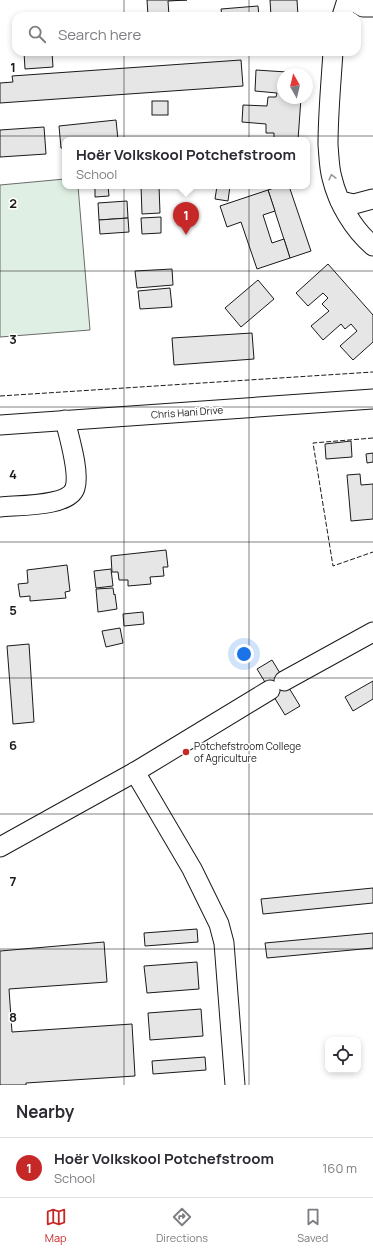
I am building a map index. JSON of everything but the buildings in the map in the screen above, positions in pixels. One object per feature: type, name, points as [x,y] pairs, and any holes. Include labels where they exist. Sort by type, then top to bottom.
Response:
[{"type":"street","points":[[343,12],[347,0]]},
{"type":"street","points":[[351,0],[363,7],[373,6]]},
{"type":"street","points":[[333,56],[328,127],[331,177],[340,201],[354,226],[373,246]]},
{"type":"street","points":[[340,201],[354,204],[373,199]]},
{"type":"street","name":"Chris Hani Drive","points":[[0,425],[373,399]]},
{"type":"street","points":[[0,506],[56,501],[69,496],[75,489],[75,467],[65,420]]},
{"type":"street","points":[[0,847],[135,772],[277,685],[373,632]]},
{"type":"street","points":[[135,772],[192,869],[220,924],[224,943],[235,1085]]},
{"type":"green space","points":[[62,179],[62,189],[78,189],[90,330],[0,337],[0,185]]},
{"type":"fence","points":[[0,396],[373,372]]},
{"type":"fence","points":[[373,438],[313,443],[333,566],[373,552]]},
{"type":"place","name":"Hoër Volkskool Potchefstroom","points":[[186,235]]},
{"type":"place","name":"Potchefstroom College of Agriculture","points":[[186,752]]}]
